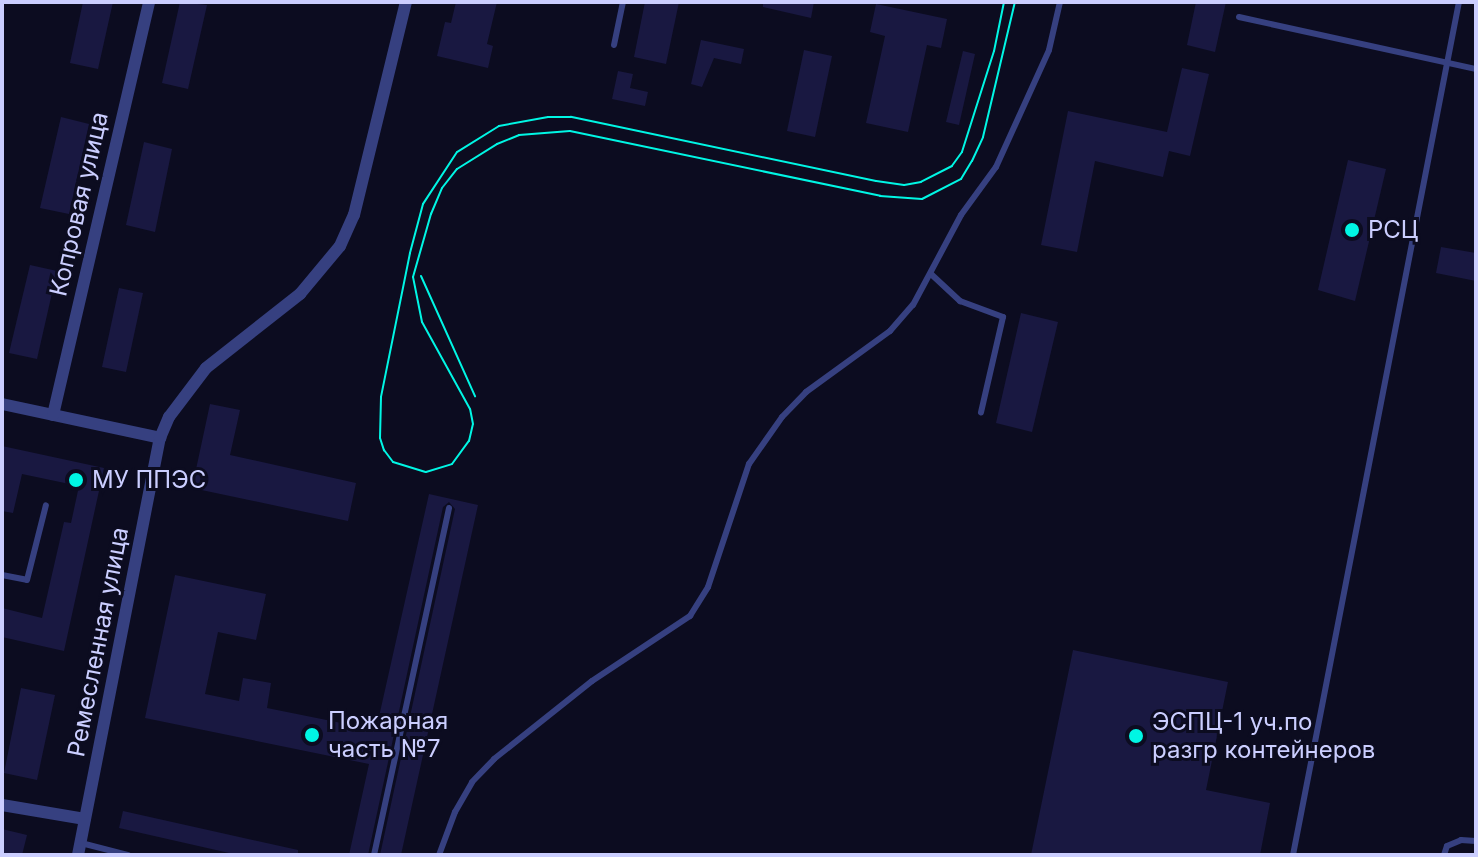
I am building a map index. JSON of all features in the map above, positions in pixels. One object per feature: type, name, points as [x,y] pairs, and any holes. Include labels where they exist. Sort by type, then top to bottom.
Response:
[{"type":"street","name":"Копровая улица","points":[[53,415],[149,2]]},
{"type":"street","name":"Ремесленная улица","points":[[79,849],[160,438],[169,417],[206,368],[300,294],[324,269],[340,246],[354,215],[406,2]]},
{"type":"street","points":[[2,404],[160,438]]},
{"type":"street","points":[[2,805],[85,819]]},
{"type":"lane","points":[[614,45],[623,2]]},
{"type":"lane","points":[[439,855],[472,782],[494,759],[592,681],[690,616],[708,587],[749,464],[766,440],[806,392],[890,331],[913,305],[961,215],[996,167],[1014,131],[1049,50],[1060,2]]},
{"type":"lane","points":[[1293,855],[1459,2]]},
{"type":"lane","points":[[1239,17],[1476,69]]},
{"type":"lane","points":[[931,274],[960,301],[1003,317],[981,412]]},
{"type":"lane","points":[[2,575],[27,580],[46,505]]},
{"type":"lane","points":[[374,855],[449,508]]},
{"type":"lane","points":[[1444,855],[1447,846],[1461,840],[1476,841]]},
{"type":"lane","points":[[79,849],[128,855]]},
{"type":"building","points":[[83,2],[113,2],[98,69],[70,63]]},
{"type":"building","points":[[180,2],[207,5],[188,89],[162,83]]},
{"type":"building","points":[[456,2],[497,2],[487,44],[493,46],[488,68],[437,56],[445,22],[451,23]]},
{"type":"building","points":[[645,2],[679,2],[666,64],[634,57]]},
{"type":"building","points":[[763,2],[814,2],[811,18],[763,7]]},
{"type":"building","points":[[1196,2],[1226,2],[1215,52],[1187,45]]},
{"type":"building","points":[[876,4],[947,19],[941,48],[927,45],[908,132],[866,123],[885,36],[870,32]]},
{"type":"building","points":[[701,40],[744,49],[741,64],[714,58],[702,87],[691,84]]},
{"type":"building","points":[[804,50],[832,56],[815,137],[787,131]]},
{"type":"building","points":[[963,51],[975,54],[959,125],[946,122]]},
{"type":"building","points":[[1182,68],[1209,74],[1190,156],[1169,151],[1163,177],[1095,161],[1077,252],[1041,245],[1068,111],[1167,132]]},
{"type":"building","points":[[618,71],[633,74],[630,88],[648,92],[645,106],[612,99]]},
{"type":"building","points":[[61,117],[89,124],[69,214],[40,208]]},
{"type":"building","points":[[144,142],[172,149],[155,232],[126,225]]},
{"type":"building","name":"РСЦ","points":[[1348,160],[1386,169],[1355,301],[1318,290]]},
{"type":"building","points":[[1441,247],[1476,253],[1476,281],[1436,273]]},
{"type":"building","points":[[30,265],[57,271],[37,359],[9,353]]},
{"type":"building","points":[[119,288],[143,293],[126,372],[102,367]]},
{"type":"building","points":[[1021,313],[1058,322],[1032,432],[996,423]]},
{"type":"building","points":[[210,404],[240,410],[230,455],[356,483],[348,521],[192,488]]},
{"type":"building","points":[[2,446],[104,468],[64,651],[2,637],[2,608],[42,618],[64,522],[71,523],[79,486],[22,474],[13,513],[2,511]]},
{"type":"building","points":[[429,494],[478,505],[401,855],[380,855],[455,509],[449,502],[443,507],[368,855],[349,855],[369,764],[145,718],[175,575],[266,594],[256,640],[218,632],[205,694],[239,701],[243,678],[271,683],[267,708],[376,730]]},
{"type":"building","name":"ЭСПЦ-1 уч.по разгр контейнеров","points":[[1073,650],[1228,682],[1206,790],[1270,803],[1260,855],[1031,855]]},
{"type":"building","points":[[21,688],[55,695],[37,780],[4,773]]},
{"type":"building","points":[[123,811],[298,850],[298,855],[238,855],[119,828]]},
{"type":"building","points":[[2,829],[27,835],[22,855],[2,855]]},
{"type":"tram line","points":[[1004,2],[994,51],[962,152],[952,166],[921,182],[904,185],[876,181],[571,117],[548,117],[499,126],[457,152],[423,204],[410,253],[381,397],[380,438],[384,450],[393,462],[426,472],[452,464],[469,441],[473,424],[470,409],[422,322],[413,277],[431,214],[442,188],[457,169],[497,144],[519,135],[570,131],[880,196],[922,199],[961,179],[972,161],[983,137],[1015,2]]},
{"type":"tram line","points":[[421,276],[475,396]]},
{"type":"place","name":"РСЦ","points":[[1352,230]]},
{"type":"place","name":"МУ ППЭС","points":[[76,480]]},
{"type":"place","name":"Пожарная часть №7","points":[[312,735]]},
{"type":"place","name":"ЭСПЦ-1 уч.по разгр контейнеров","points":[[1136,736]]}]
